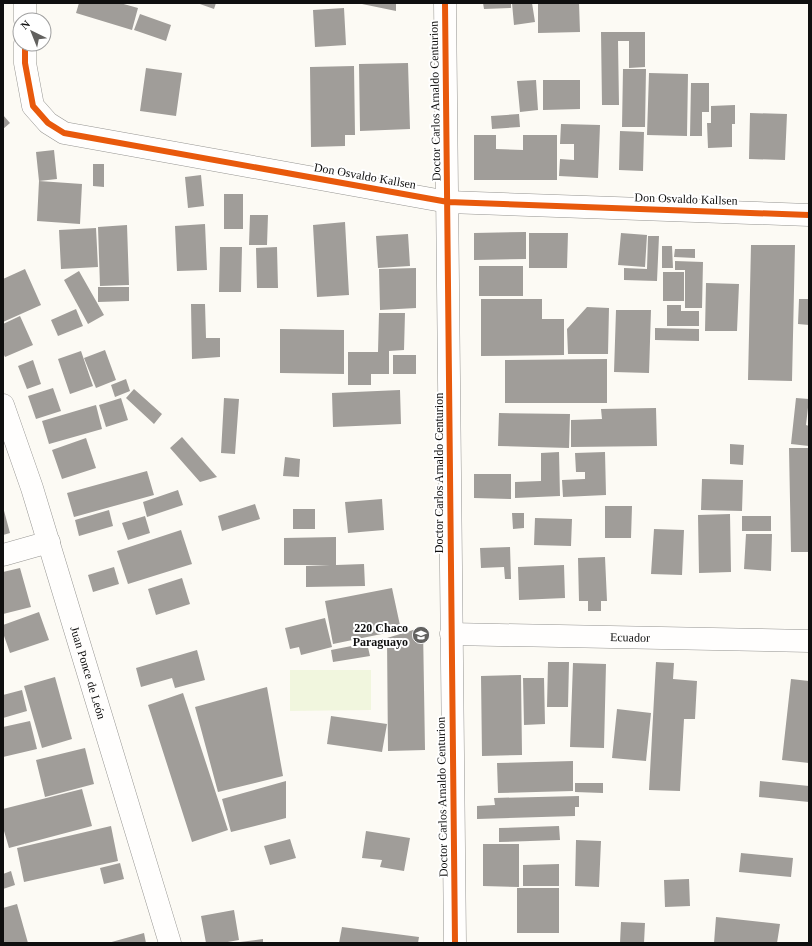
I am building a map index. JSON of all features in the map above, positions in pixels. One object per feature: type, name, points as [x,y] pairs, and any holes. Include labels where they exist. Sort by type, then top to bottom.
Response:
[{"type":"street","name":"Doctor Carlos Arnaldo Centurion","points":[[445,3],[455,943]]},
{"type":"street","name":"Don Osvaldo Kallsen","points":[[25,52],[25,63],[33,106],[48,123],[64,133],[448,202],[809,215]]},
{"type":"street","name":"Juan Ponce de León","points":[[3,404],[49,542],[170,943]]},
{"type":"street","points":[[3,555],[49,542]]},
{"type":"street","name":"Ecuador","points":[[451,634],[809,641]]},
{"type":"green space","points":[[290,670],[371,670],[371,710],[290,711]]},
{"type":"building","points":[[79,3],[120,3],[138,8],[132,30],[76,13]]},
{"type":"building","points":[[197,3],[216,3],[214,9]]},
{"type":"building","points":[[396,3],[396,11],[362,4]]},
{"type":"building","points":[[483,3],[511,3],[511,8],[484,9]]},
{"type":"building","points":[[512,3],[532,3],[535,22],[514,25]]},
{"type":"building","points":[[538,3],[579,3],[580,32],[538,33]]},
{"type":"building","points":[[344,8],[346,45],[315,47],[313,10]]},
{"type":"building","points":[[140,14],[171,25],[166,41],[134,30]]},
{"type":"building","points":[[601,32],[645,32],[645,67],[629,68],[629,41],[618,41],[619,105],[602,105]]},
{"type":"building","points":[[408,63],[410,129],[360,131],[359,64]]},
{"type":"building","points":[[354,66],[355,135],[345,135],[345,146],[311,147],[310,67]]},
{"type":"building","points":[[146,68],[182,73],[176,116],[140,111]]},
{"type":"building","points":[[623,69],[646,69],[645,127],[622,127]]},
{"type":"building","points":[[649,73],[688,74],[687,136],[647,135]]},
{"type":"building","points":[[536,80],[538,110],[520,112],[517,81]]},
{"type":"building","points":[[543,80],[580,80],[580,109],[543,110]]},
{"type":"building","points":[[691,83],[709,83],[709,112],[702,112],[702,136],[690,136]]},
{"type":"building","points":[[735,105],[735,124],[732,124],[732,147],[708,148],[707,123],[711,123],[711,106]]},
{"type":"building","points":[[750,113],[787,114],[785,160],[749,159]]},
{"type":"building","points":[[519,114],[520,127],[492,129],[491,116]]},
{"type":"building","points":[[3,115],[10,123],[3,129]]},
{"type":"building","points":[[561,124],[600,125],[598,178],[559,176],[560,159],[574,160],[574,144],[560,144]]},
{"type":"building","points":[[620,131],[644,132],[643,171],[619,170]]},
{"type":"building","points":[[474,135],[496,135],[496,149],[523,150],[523,135],[557,135],[557,180],[474,180]]},
{"type":"building","points":[[54,150],[57,179],[39,181],[36,152]]},
{"type":"building","points":[[93,164],[104,164],[104,187],[93,186]]},
{"type":"building","points":[[201,175],[204,206],[188,208],[185,177]]},
{"type":"building","points":[[39,181],[82,184],[80,224],[37,221]]},
{"type":"building","points":[[224,194],[243,194],[243,229],[224,229]]},
{"type":"building","points":[[250,215],[268,215],[267,245],[249,245]]},
{"type":"building","points":[[345,222],[349,295],[317,297],[313,225]]},
{"type":"building","points":[[205,224],[207,270],[177,271],[175,226]]},
{"type":"building","points":[[127,225],[129,285],[100,286],[98,227]]},
{"type":"building","points":[[96,228],[98,267],[61,269],[59,230]]},
{"type":"building","points":[[526,232],[526,259],[474,260],[474,233]]},
{"type":"building","points":[[529,233],[568,233],[567,268],[529,268]]},
{"type":"building","points":[[621,233],[647,235],[645,267],[618,265]]},
{"type":"building","points":[[408,234],[410,266],[378,268],[376,236]]},
{"type":"building","points":[[648,236],[659,236],[657,281],[624,280],[624,268],[647,269]]},
{"type":"building","points":[[751,245],[795,245],[792,381],[748,380]]},
{"type":"building","points":[[662,246],[672,246],[673,268],[662,268]]},
{"type":"building","points":[[220,247],[242,247],[241,292],[219,292]]},
{"type":"building","points":[[277,247],[278,288],[257,288],[256,248]]},
{"type":"building","points":[[675,249],[695,249],[695,258],[674,257]]},
{"type":"building","points":[[675,261],[703,262],[702,308],[685,308],[685,270],[675,270]]},
{"type":"building","points":[[479,266],[523,266],[523,296],[479,296]]},
{"type":"building","points":[[416,268],[416,308],[380,310],[379,269]]},
{"type":"building","points":[[25,269],[41,305],[3,322],[3,279]]},
{"type":"building","points":[[79,271],[104,315],[88,324],[64,280]]},
{"type":"building","points":[[663,272],[684,272],[684,301],[663,301]]},
{"type":"building","points":[[706,283],[739,284],[737,331],[705,331]]},
{"type":"building","points":[[98,287],[129,287],[129,301],[98,302]]},
{"type":"building","points":[[481,299],[542,299],[542,319],[564,319],[564,355],[481,356]]},
{"type":"building","points":[[799,299],[809,299],[809,325],[798,324]]},
{"type":"building","points":[[191,304],[205,304],[206,338],[220,338],[220,357],[192,359]]},
{"type":"building","points":[[667,305],[681,305],[681,311],[699,311],[699,326],[667,326]]},
{"type":"building","points":[[587,307],[609,308],[608,354],[568,354],[567,329]]},
{"type":"building","points":[[76,309],[83,326],[58,336],[51,320]]},
{"type":"building","points":[[616,310],[651,310],[649,373],[614,372]]},
{"type":"building","points":[[379,313],[405,313],[404,350],[389,351],[389,374],[371,374],[371,385],[348,385],[348,352],[378,352]]},
{"type":"building","points":[[20,316],[33,345],[5,357],[3,353],[3,324]]},
{"type":"building","points":[[655,328],[699,329],[699,341],[655,340]]},
{"type":"building","points":[[280,329],[344,330],[344,374],[280,373]]},
{"type":"building","points":[[105,350],[116,380],[96,388],[84,358]]},
{"type":"building","points":[[81,351],[93,386],[70,394],[58,359]]},
{"type":"building","points":[[393,355],[416,355],[416,374],[393,374]]},
{"type":"building","points":[[607,359],[607,403],[505,403],[505,360]]},
{"type":"building","points":[[33,360],[41,384],[27,389],[18,366]]},
{"type":"building","points":[[126,379],[130,391],[115,397],[111,385]]},
{"type":"building","points":[[53,388],[61,411],[36,419],[28,396]]},
{"type":"building","points":[[134,389],[162,414],[154,424],[126,398]]},
{"type":"building","points":[[400,390],[401,424],[333,427],[332,393]]},
{"type":"building","points":[[121,398],[128,420],[106,427],[99,405]]},
{"type":"building","points":[[224,398],[239,399],[235,454],[221,453]]},
{"type":"building","points":[[796,398],[809,399],[806,425],[809,426],[809,446],[791,444]]},
{"type":"building","points":[[96,405],[102,429],[49,444],[42,421]]},
{"type":"building","points":[[656,408],[657,446],[571,447],[571,420],[602,419],[601,409]]},
{"type":"building","points":[[499,413],[570,414],[569,448],[498,446]]},
{"type":"building","points":[[182,437],[217,477],[200,482],[170,448]]},
{"type":"building","points":[[86,438],[96,468],[62,479],[52,450]]},
{"type":"building","points":[[730,444],[744,445],[743,465],[730,464]]},
{"type":"building","points":[[789,448],[809,448],[809,552],[791,552]]},
{"type":"building","points":[[559,452],[560,496],[515,498],[515,482],[541,481],[541,453]]},
{"type":"building","points":[[605,452],[606,495],[563,497],[562,480],[585,479],[585,472],[576,472],[575,453]]},
{"type":"building","points":[[285,457],[300,459],[299,477],[283,476]]},
{"type":"building","points":[[147,471],[154,495],[74,517],[67,493]]},
{"type":"building","points":[[474,474],[511,474],[511,499],[474,498]]},
{"type":"building","points":[[702,479],[743,480],[742,511],[701,510]]},
{"type":"building","points":[[178,490],[183,505],[147,517],[143,502]]},
{"type":"building","points":[[382,499],[384,530],[348,533],[345,502]]},
{"type":"building","points":[[255,504],[260,519],[222,531],[218,516]]},
{"type":"building","points":[[605,506],[632,506],[631,538],[605,538]]},
{"type":"building","points":[[3,507],[10,533],[3,535]]},
{"type":"building","points":[[293,509],[315,509],[315,529],[293,529]]},
{"type":"building","points":[[109,510],[113,526],[79,536],[75,520]]},
{"type":"building","points":[[512,513],[524,513],[524,528],[513,529]]},
{"type":"building","points":[[730,514],[731,572],[699,573],[698,515]]},
{"type":"building","points":[[145,516],[150,533],[128,540],[122,523]]},
{"type":"building","points":[[742,516],[771,516],[771,531],[742,531]]},
{"type":"building","points":[[535,518],[572,519],[571,546],[534,545]]},
{"type":"building","points":[[654,529],[684,530],[682,575],[651,574]]},
{"type":"building","points":[[181,530],[192,564],[128,584],[117,551]]},
{"type":"building","points":[[746,534],[772,534],[771,571],[744,569]]},
{"type":"building","points":[[336,537],[336,565],[364,564],[365,586],[306,587],[306,566],[330,565],[284,565],[284,538]]},
{"type":"building","points":[[510,547],[511,579],[505,579],[504,567],[481,568],[480,548]]},
{"type":"building","points":[[605,557],[607,601],[601,601],[601,611],[588,611],[588,601],[579,601],[578,558]]},
{"type":"building","points":[[564,565],[565,598],[519,600],[518,567]]},
{"type":"building","points":[[114,567],[119,584],[93,592],[88,575]]},
{"type":"building","points":[[20,568],[31,607],[3,614],[3,572]]},
{"type":"building","points":[[182,578],[190,604],[156,615],[148,589]]},
{"type":"building","points":[[392,588],[401,630],[333,644],[325,601]]},
{"type":"building","points":[[39,612],[49,640],[10,653],[3,633],[3,625]]},
{"type":"building","points":[[325,618],[332,647],[301,655],[299,647],[290,649],[285,628]]},
{"type":"building","points":[[423,627],[425,750],[388,751],[387,638]]},
{"type":"building","points":[[367,643],[370,656],[333,662],[331,650]]},
{"type":"building","points":[[197,650],[205,680],[175,688],[172,678],[141,687],[136,668]]},
{"type":"building","points":[[548,662],[569,662],[568,707],[547,707]]},
{"type":"building","points":[[656,662],[674,663],[673,679],[697,681],[695,719],[684,719],[680,791],[649,790]]},
{"type":"building","points":[[573,663],[606,664],[604,748],[570,747]]},
{"type":"building","points":[[521,675],[522,755],[482,756],[481,676]]},
{"type":"building","points":[[55,677],[72,739],[42,748],[24,686]]},
{"type":"building","points":[[523,678],[544,678],[545,724],[524,725]]},
{"type":"building","points":[[791,679],[809,681],[809,763],[782,760]]},
{"type":"building","points":[[267,687],[283,776],[218,792],[195,707]]},
{"type":"building","points":[[22,690],[27,711],[3,718],[3,695]]},
{"type":"building","points":[[183,693],[228,830],[192,842],[148,705]]},
{"type":"building","points":[[617,709],[651,713],[646,761],[612,758]]},
{"type":"building","points":[[331,716],[387,724],[382,752],[327,744]]},
{"type":"building","points":[[30,721],[37,749],[3,757],[3,727]]},
{"type":"building","points":[[85,748],[94,784],[45,797],[36,760]]},
{"type":"building","points":[[573,761],[573,791],[498,793],[497,763]]},
{"type":"building","points":[[286,781],[286,818],[231,832],[222,799]]},
{"type":"building","points":[[760,781],[809,786],[809,802],[759,797]]},
{"type":"building","points":[[575,783],[603,783],[603,793],[575,792]]},
{"type":"building","points":[[82,789],[92,826],[9,848],[3,831],[3,809]]},
{"type":"building","points":[[579,796],[579,807],[575,807],[575,816],[477,819],[477,806],[495,805],[494,798]]},
{"type":"building","points":[[111,826],[118,861],[24,882],[17,848]]},
{"type":"building","points":[[559,826],[560,840],[499,842],[499,828]]},
{"type":"building","points":[[366,831],[410,838],[404,871],[380,867],[382,860],[362,858]]},
{"type":"building","points":[[290,839],[296,858],[270,865],[264,846]]},
{"type":"building","points":[[576,840],[601,841],[599,887],[575,886]]},
{"type":"building","points":[[483,844],[519,844],[519,887],[483,886]]},
{"type":"building","points":[[741,853],[793,858],[791,877],[739,872]]},
{"type":"building","points":[[120,863],[124,879],[104,884],[100,868]]},
{"type":"building","points":[[559,864],[559,886],[523,886],[523,865]]},
{"type":"building","points":[[11,871],[15,885],[3,889],[3,874]]},
{"type":"building","points":[[689,879],[690,906],[665,907],[664,880]]},
{"type":"building","points":[[517,888],[559,888],[559,933],[517,933]]},
{"type":"building","points":[[17,904],[28,943],[3,943],[3,908]]},
{"type":"building","points":[[234,910],[239,940],[222,943],[206,943],[201,916]]},
{"type":"building","points":[[716,917],[780,924],[777,943],[714,943]]},
{"type":"building","points":[[621,922],[645,923],[644,943],[620,943]]},
{"type":"building","points":[[342,927],[419,937],[418,943],[339,943]]},
{"type":"building","points":[[144,933],[146,943],[108,943]]},
{"type":"building","points":[[263,939],[263,943],[240,943],[240,942]]},
{"type":"cycle path","points":[[445,3],[455,943]]},
{"type":"cycle path","points":[[25,52],[25,63],[33,106],[48,123],[64,133],[448,202],[809,215]]},
{"type":"place","name":"220 Chaco Paraguayo","points":[[421,635]]}]
